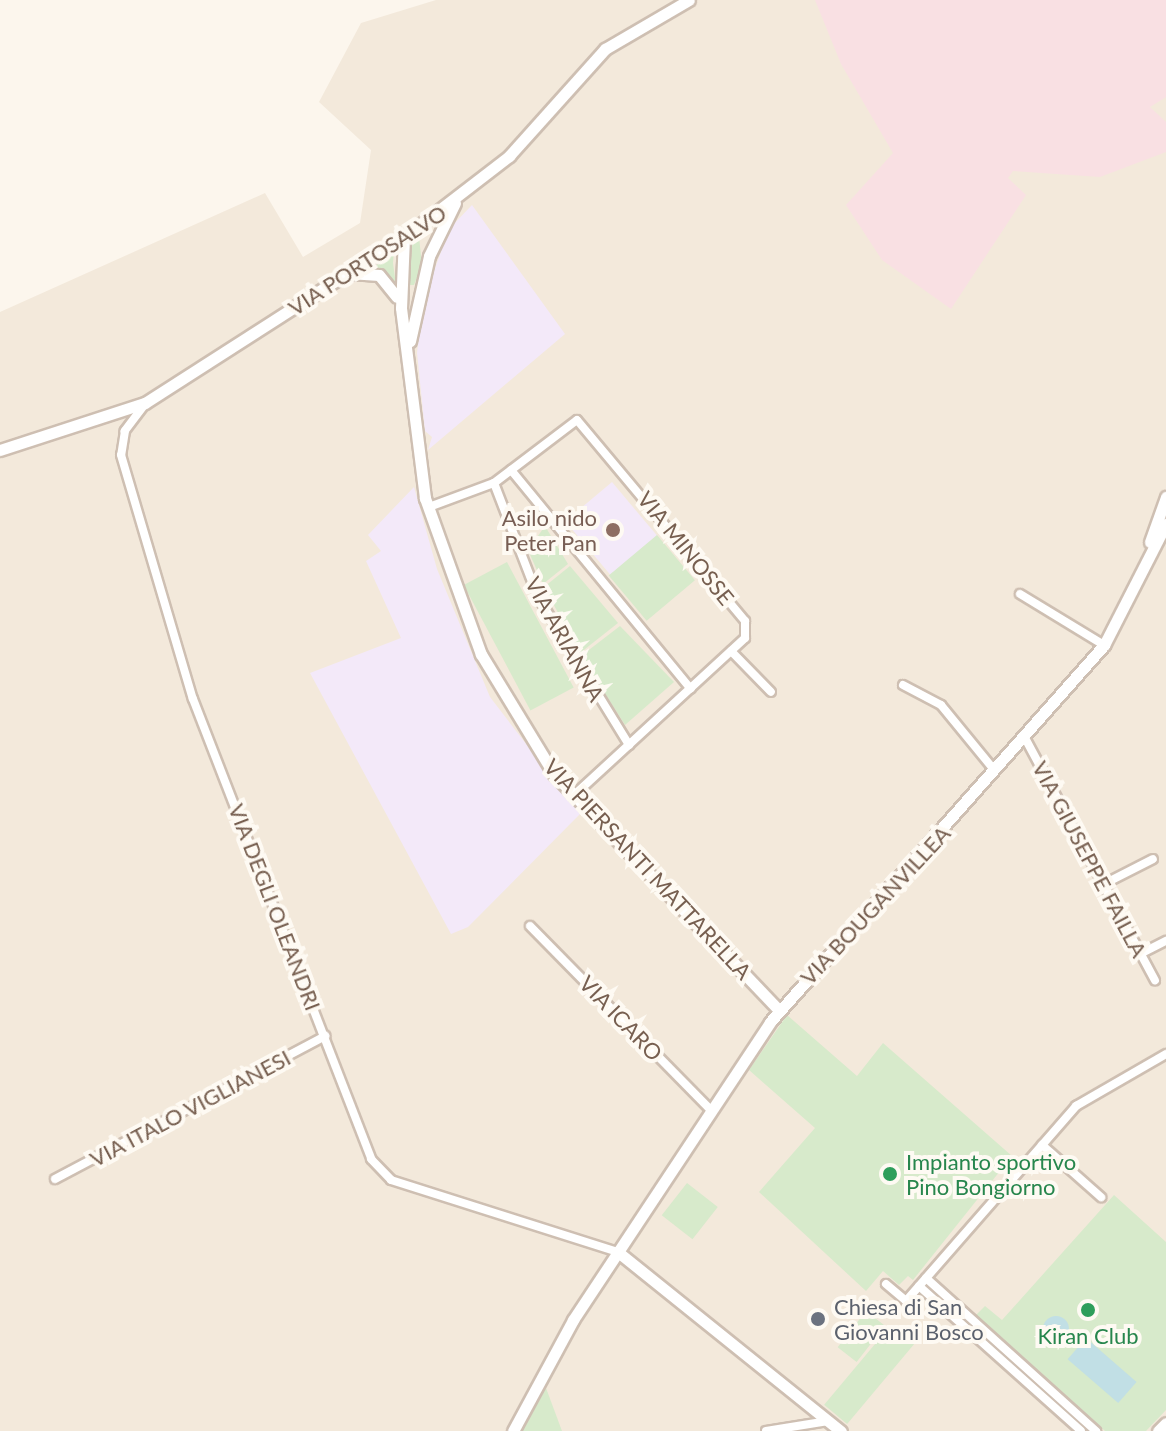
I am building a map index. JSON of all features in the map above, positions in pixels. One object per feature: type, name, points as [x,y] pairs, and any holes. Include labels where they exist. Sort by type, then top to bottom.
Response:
[{"type":"street","name":"VIA PORTOSALVO","points":[[0,450],[145,403],[349,273],[456,202],[509,156],[605,49],[689,0]]},
{"type":"street","points":[[409,362],[416,297],[429,256],[456,202]]},
{"type":"street","points":[[409,362],[401,308],[408,234],[425,239],[429,256]]},
{"type":"street","points":[[349,273],[387,281],[401,308]]},
{"type":"street","name":"VIA PIERSANTI MATTARELLA","points":[[409,362],[429,507],[481,654],[574,795],[779,1010]]},
{"type":"street","name":"VIA DEGLI OLEANDRI","points":[[145,403],[125,431],[121,455],[193,699],[371,1159],[388,1178],[618,1252]]},
{"type":"street","name":"VIA MINOSSE","points":[[429,507],[494,483],[570,422],[581,421],[745,621],[747,634],[731,651],[574,795]]},
{"type":"street","points":[[511,470],[691,689]]},
{"type":"street","name":"VIA ARIANNA","points":[[494,483],[538,597],[629,745]]},
{"type":"street","points":[[1143,567],[1166,497]]},
{"type":"street","points":[[1143,567],[1166,524]]},
{"type":"street","name":"VIA BOUGANVILLEA","points":[[513,1431],[618,1252],[779,1010],[996,772],[1104,645],[1143,567]]},
{"type":"street","points":[[1020,594],[1104,645]]},
{"type":"street","points":[[731,651],[771,692]]},
{"type":"street","points":[[903,685],[941,705],[996,772]]},
{"type":"street","name":"VIA GIUSEPPE FAILLA","points":[[1025,738],[1155,980]]},
{"type":"street","points":[[1102,885],[1153,859]]},
{"type":"street","name":"VIA ICARO","points":[[530,926],[711,1110]]},
{"type":"street","points":[[1142,953],[1166,941]]},
{"type":"street","name":"VIA ITALO VIGLIANESI","points":[[55,1179],[325,1036]]},
{"type":"street","points":[[886,1284],[906,1301],[1076,1106],[1166,1054]]},
{"type":"street","points":[[1042,1145],[1101,1197]]},
{"type":"street","points":[[618,1252],[841,1431]]},
{"type":"street","points":[[926,1278],[1096,1431]]},
{"type":"street","points":[[919,1286],[1081,1431]]},
{"type":"street","points":[[766,1431],[828,1421]]},
{"type":"street","points":[[1158,1431],[1166,1423]]},
{"type":"shaded area","points":[[436,0],[1166,0],[1166,1431],[0,1431],[0,312],[265,193],[303,257],[360,223],[371,150],[319,102],[361,23]]},
{"type":"shaded area","points":[[815,0],[1166,0],[1166,97],[1150,107],[1166,122],[1166,152],[1100,177],[1013,171],[1008,178],[1026,195],[951,309],[882,260],[846,205],[893,153],[841,64]]},
{"type":"shaded area","points":[[472,205],[565,334],[428,450],[432,437],[425,431],[417,353],[423,302],[449,229]]},
{"type":"shaded area","name":"Asilo nido Peter Pan","points":[[612,482],[657,536],[610,575],[565,521]]},
{"type":"shaded area","points":[[414,487],[437,569],[490,697],[580,814],[468,927],[451,934],[310,673],[401,638],[366,561],[381,551],[368,535]]},
{"type":"green space","points":[[419,237],[422,265],[414,285],[406,285],[407,240]]},
{"type":"green space","points":[[394,252],[393,263],[396,285],[367,267]]},
{"type":"green space","points":[[545,526],[568,564],[543,584],[528,550]]},
{"type":"green space","points":[[657,535],[695,580],[647,621],[609,575]]},
{"type":"green space","points":[[507,562],[574,687],[530,710],[464,585]]},
{"type":"green space","points":[[570,566],[618,623],[580,653],[544,587]]},
{"type":"green space","points":[[620,626],[674,682],[625,725],[581,656]]},
{"type":"green space","name":"Impianto sportivo Pino Bongiorno","points":[[787,1015],[857,1076],[883,1043],[1012,1156],[913,1280],[908,1276],[899,1285],[883,1271],[866,1291],[759,1192],[815,1128],[749,1070]]},
{"type":"green space","points":[[687,1183],[718,1207],[692,1239],[662,1215]]},
{"type":"green space","name":"Kiran Club","points":[[1114,1195],[1166,1242],[1166,1410],[1146,1431],[1105,1431],[976,1315],[985,1306],[1002,1320]]},
{"type":"green space","points":[[866,1311],[885,1326],[857,1362],[838,1347]]},
{"type":"green space","points":[[891,1325],[914,1344],[847,1424],[824,1405]]},
{"type":"green space","points":[[546,1388],[562,1431],[521,1431]]},
{"type":"water","points":[[1056,1316],[1065,1320],[1069,1329],[1065,1338],[1056,1342],[1047,1338],[1043,1329],[1047,1320]]},
{"type":"water","points":[[1086,1338],[1137,1382],[1118,1403],[1068,1359]]},
{"type":"place","name":"Asilo nido Peter Pan","points":[[613,530]]},
{"type":"place","name":"Impianto sportivo Pino Bongiorno","points":[[890,1174]]},
{"type":"place","name":"Kiran Club","points":[[1088,1310]]},
{"type":"place","name":"Chiesa di San Giovanni Bosco","points":[[818,1319]]}]
